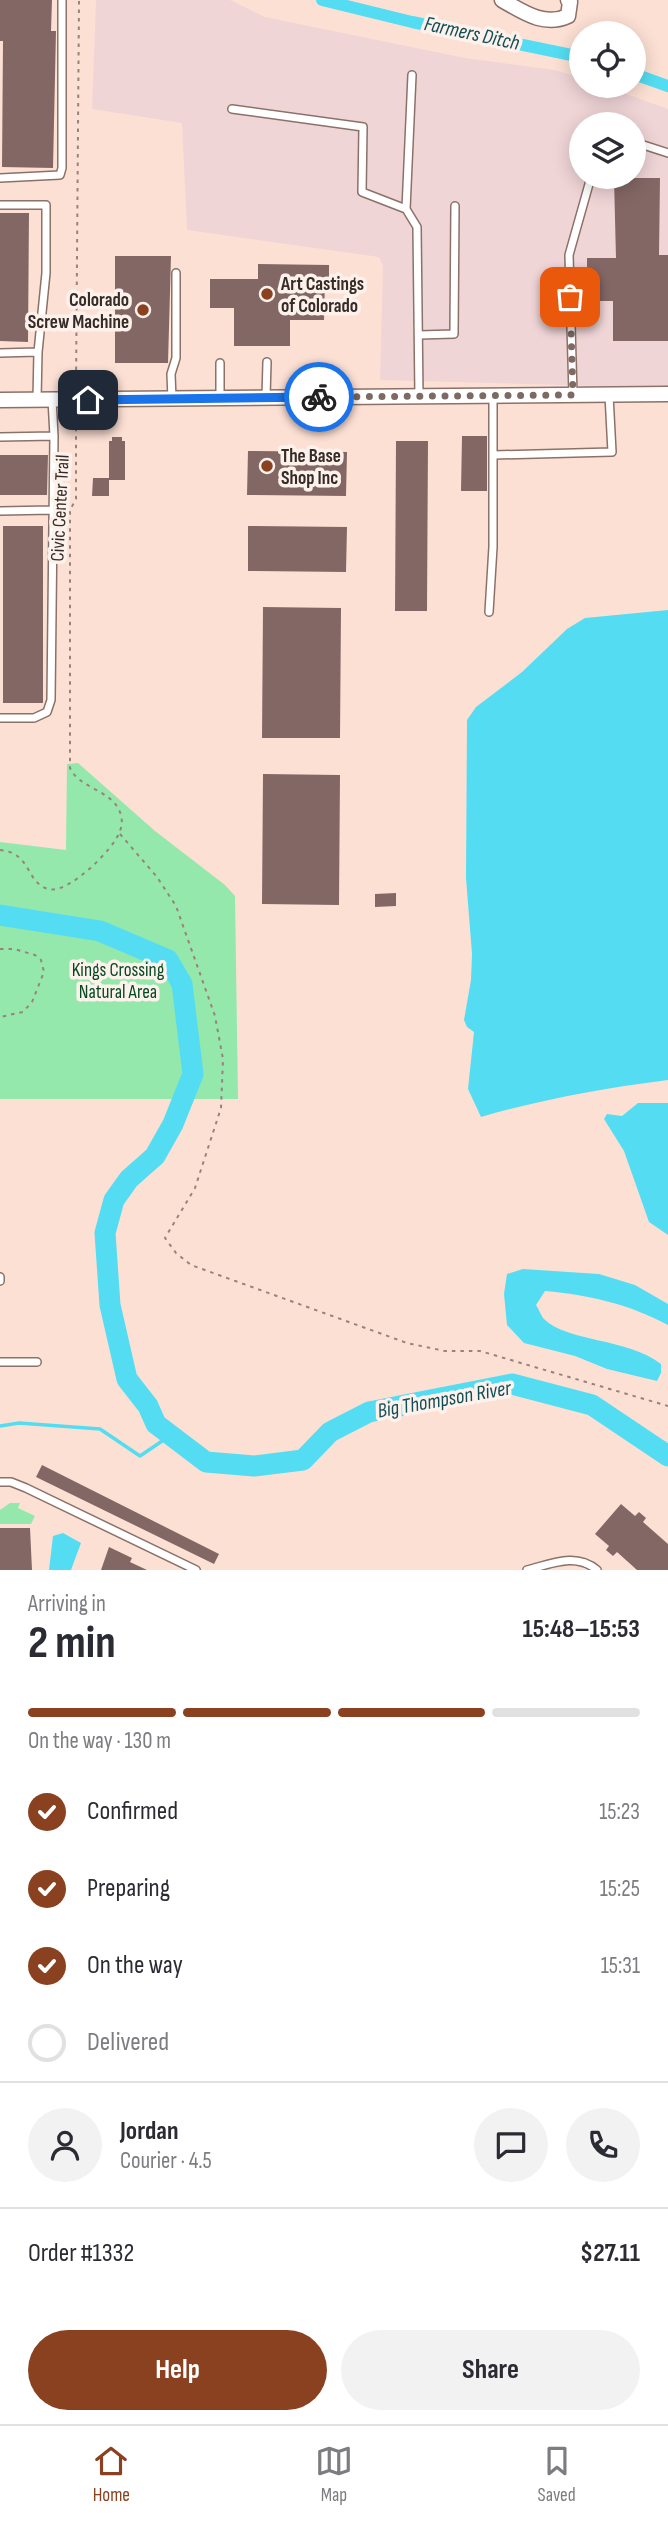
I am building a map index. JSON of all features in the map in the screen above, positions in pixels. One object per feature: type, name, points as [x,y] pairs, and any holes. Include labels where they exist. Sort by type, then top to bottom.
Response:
[{"type":"street","points":[[502,0],[529,16],[556,21],[568,16],[568,0]]},
{"type":"street","points":[[0,400],[668,394]]},
{"type":"lane","points":[[0,178],[60,175],[62,0]]},
{"type":"lane","points":[[412,75],[406,209],[417,227],[419,396]]},
{"type":"lane","points":[[232,109],[363,127],[362,192],[406,209]]},
{"type":"lane","points":[[646,146],[668,153]]},
{"type":"lane","points":[[573,395],[570,249],[588,189]]},
{"type":"lane","points":[[0,205],[46,205],[46,273],[38,352],[44,400],[54,436],[51,700],[47,712],[34,718],[0,718]]},
{"type":"lane","points":[[419,335],[454,334],[455,206]]},
{"type":"lane","points":[[172,399],[171,374],[176,358],[176,273]]},
{"type":"lane","points":[[0,352],[38,352]]},
{"type":"lane","points":[[266,398],[267,362]]},
{"type":"lane","points":[[220,363],[220,398]]},
{"type":"lane","points":[[82,400],[88,376]]},
{"type":"lane","points":[[489,612],[494,455],[493,395]]},
{"type":"lane","points":[[494,455],[612,452],[609,395]]},
{"type":"lane","points":[[0,437],[54,436]]},
{"type":"lane","points":[[0,511],[52,510]]},
{"type":"lane","points":[[0,1362],[37,1362]]},
{"type":"lane","points":[[0,1482],[11,1482],[26,1488],[195,1570]]},
{"type":"lane","points":[[527,1570],[576,1560],[597,1570]]},
{"type":"path","name":"Civic Center Trail","points":[[79,0],[82,400],[76,499],[69,510],[70,768],[72,774],[116,804],[122,820],[120,833]]},
{"type":"path","points":[[0,850],[13,852],[20,857],[44,888],[55,890],[67,886],[86,870],[120,833],[157,877],[176,906],[215,1016],[223,1059],[221,1108],[195,1188],[165,1238],[176,1253],[191,1265],[407,1343],[445,1351],[480,1351],[668,1406]]},
{"type":"path","points":[[0,949],[14,949],[35,955],[41,960],[44,972],[32,1002],[23,1013],[0,1017]]},
{"type":"shaded area","points":[[96,0],[230,0],[265,17],[465,58],[555,70],[569,74],[569,98],[637,98],[668,109],[668,388],[380,380],[383,266],[379,257],[187,230],[182,123],[92,109]]},
{"type":"green space","name":"Kings Crossing Natural Area","points":[[78,763],[155,831],[225,885],[235,896],[238,1099],[0,1099],[0,842],[66,850],[67,764]]},
{"type":"green space","points":[[10,1503],[20,1503],[18,1508],[35,1516],[31,1524],[0,1524],[0,1510]]},
{"type":"water","points":[[668,610],[668,1080],[574,1095],[481,1117],[468,1089],[474,1032],[467,1027],[464,1020],[471,980],[472,954],[466,878],[467,720],[476,707],[522,672],[567,629],[585,618]]},
{"type":"water","points":[[638,1103],[668,1103],[668,1235],[649,1222],[624,1151],[604,1119],[607,1114],[622,1116]]},
{"type":"water","points":[[523,1269],[599,1274],[635,1285],[668,1304],[668,1325],[624,1306],[577,1295],[545,1291],[536,1305],[544,1319],[554,1326],[632,1349],[661,1364],[657,1381],[607,1369],[575,1356],[524,1343],[507,1325],[504,1294],[507,1274]]},
{"type":"water","points":[[63,1533],[81,1543],[71,1570],[49,1570],[53,1536]]},
{"type":"building","points":[[0,0],[52,0],[51,31],[56,31],[53,168],[2,167],[3,41],[0,41]]},
{"type":"building","points":[[646,178],[660,178],[659,255],[668,255],[668,341],[613,341],[613,301],[587,301],[587,258],[616,258],[614,189],[646,189]]},
{"type":"building","points":[[0,213],[29,213],[28,342],[0,341]]},
{"type":"building","name":"Colorado Screw Machine","points":[[115,256],[171,256],[168,363],[115,363]]},
{"type":"building","name":"Art Castings of Colorado","points":[[258,264],[329,265],[329,278],[325,278],[324,320],[290,320],[290,346],[234,346],[234,308],[210,308],[210,279],[258,279]]},
{"type":"building","points":[[462,436],[487,436],[487,491],[461,491]]},
{"type":"building","points":[[112,437],[122,437],[122,441],[125,441],[125,480],[109,480],[109,496],[92,496],[93,478],[109,478],[109,441],[112,441]]},
{"type":"building","points":[[396,441],[428,441],[427,611],[395,611]]},
{"type":"building","points":[[248,451],[347,452],[346,496],[247,495]]},
{"type":"building","points":[[0,455],[48,455],[47,495],[0,495]]},
{"type":"building","points":[[3,526],[43,526],[43,703],[3,703]]},
{"type":"building","points":[[248,526],[347,527],[346,572],[248,571]]},
{"type":"building","points":[[263,607],[341,608],[340,738],[262,738]]},
{"type":"building","points":[[263,774],[340,775],[339,905],[262,904]]},
{"type":"building","points":[[396,893],[396,906],[375,907],[375,894]]},
{"type":"building","points":[[42,1465],[219,1554],[214,1564],[36,1477]]},
{"type":"building","points":[[621,1504],[635,1516],[639,1512],[646,1518],[643,1522],[668,1544],[668,1570],[637,1570],[617,1552],[613,1556],[606,1550],[609,1546],[595,1534]]},
{"type":"building","points":[[0,1528],[30,1528],[32,1570],[0,1570]]},
{"type":"building","points":[[109,1547],[132,1558],[130,1562],[147,1570],[101,1570]]},
{"type":"waterway","name":"Farmers Ditch","points":[[322,0],[569,55]]},
{"type":"waterway","name":"Farmers Ditch","points":[[646,78],[668,86]]},
{"type":"waterway","name":"Big Thompson River","points":[[0,915],[100,931],[168,960],[182,984],[193,1074],[173,1124],[155,1156],[129,1179],[114,1200],[105,1233],[110,1305],[127,1379],[148,1406],[156,1424],[206,1462],[254,1466],[303,1460],[330,1432],[369,1412],[512,1384],[592,1405],[668,1456]]},
{"type":"waterway","points":[[0,1426],[19,1423],[100,1429],[140,1456],[171,1435]]},
{"type":"way so far","points":[[319,397],[573,395],[570,297]]},
{"type":"place","name":"Art Castings of Colorado","points":[[267,294]]},
{"type":"place","name":"Colorado Screw Machine","points":[[143,310]]},
{"type":"place","name":"The Base Shop Inc","points":[[267,466]]},
{"type":"route","points":[[88,400],[319,397]]}]
